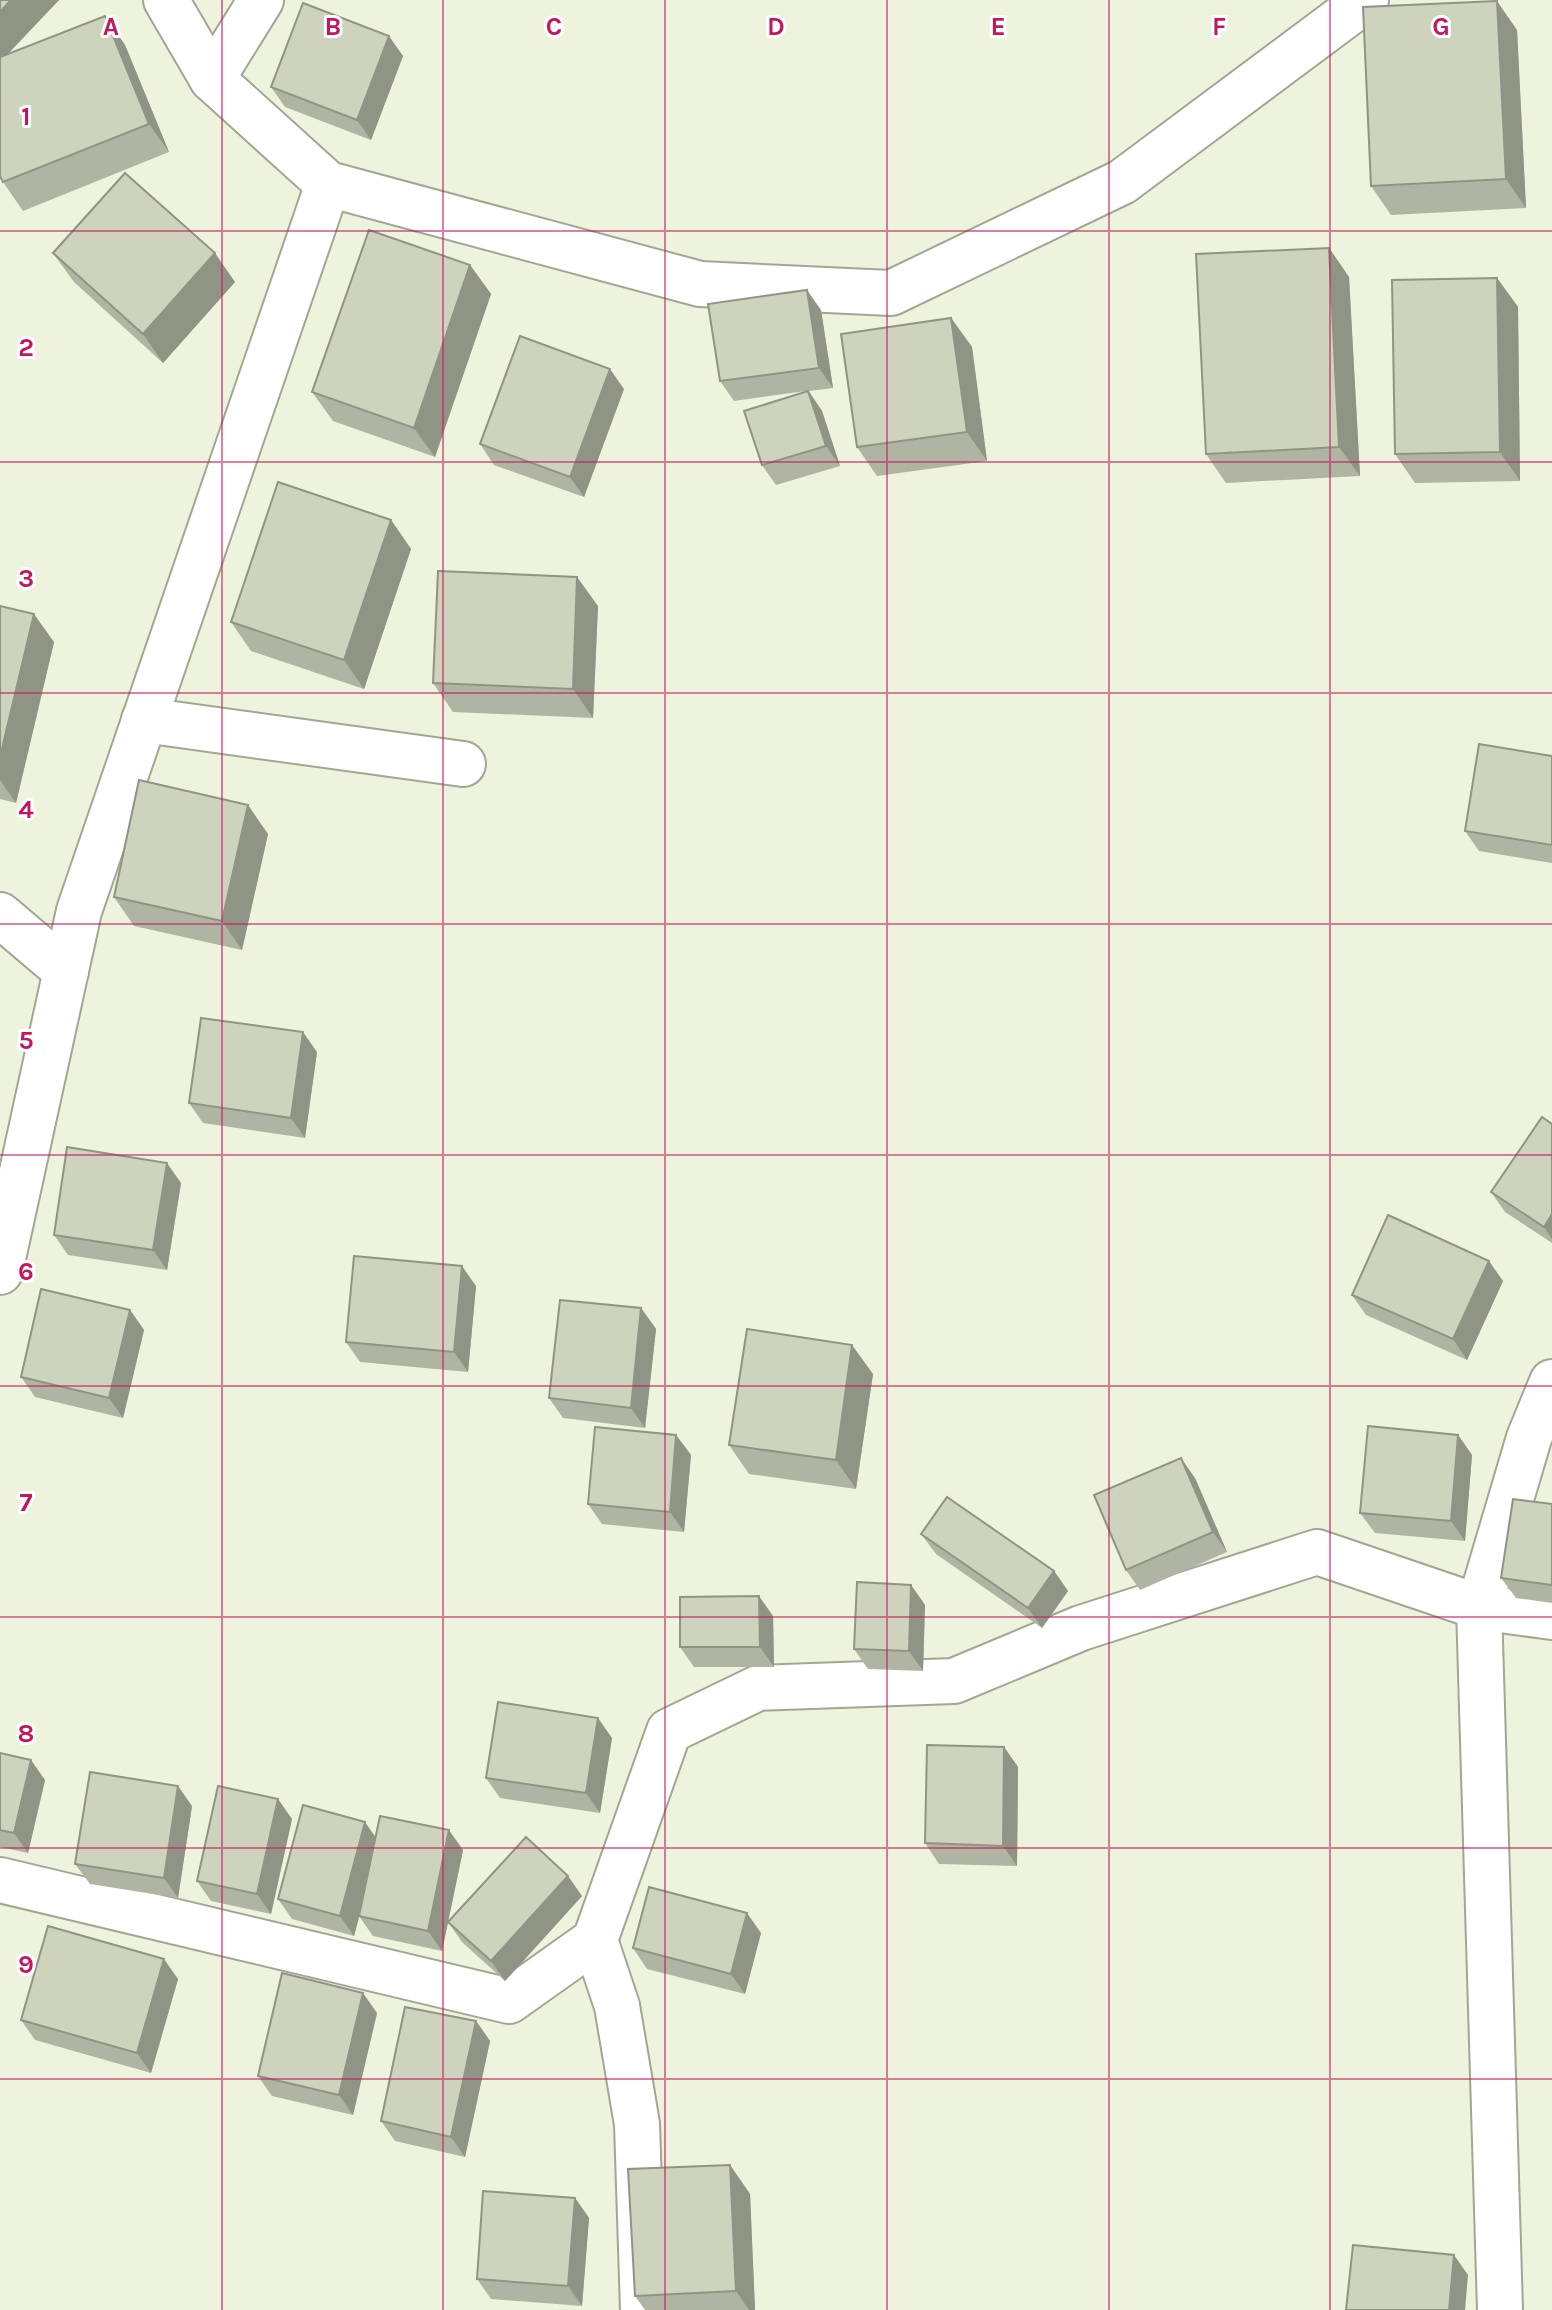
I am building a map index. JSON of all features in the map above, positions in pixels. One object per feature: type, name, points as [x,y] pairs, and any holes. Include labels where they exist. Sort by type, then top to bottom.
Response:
[{"type":"street","points":[[166,0],[212,79],[328,184],[700,284],[891,293],[1122,182],[1366,0]]},
{"type":"street","points":[[212,79],[261,0]]},
{"type":"street","points":[[0,1272],[79,911],[328,184]]},
{"type":"street","points":[[144,720],[463,764]]},
{"type":"street","points":[[0,915],[66,971]]},
{"type":"street","points":[[1500,2310],[1479,1607],[1529,1438],[1552,1382]]},
{"type":"street","points":[[0,1880],[509,2001],[595,1940],[669,1731],[758,1688],[954,1681],[1081,1628],[1317,1552],[1479,1607],[1552,1617]]},
{"type":"street","points":[[595,1940],[617,2006],[637,2124],[643,2310]]},
{"type":"building","points":[[0,0],[11,0],[0,12]]},
{"type":"building","points":[[1497,1],[1506,179],[1371,186],[1363,7]]},
{"type":"building","points":[[303,3],[389,36],[357,120],[271,87]]},
{"type":"building","points":[[105,16],[149,124],[3,182],[0,176],[0,57]]},
{"type":"building","points":[[125,173],[215,253],[143,334],[53,253]]},
{"type":"building","points":[[369,230],[470,265],[414,428],[312,392]]},
{"type":"building","points":[[1329,248],[1339,447],[1206,454],[1196,254]]},
{"type":"building","points":[[1497,278],[1500,452],[1395,454],[1392,280]]},
{"type":"building","points":[[807,290],[819,368],[720,381],[708,304]]},
{"type":"building","points":[[951,318],[967,432],[857,447],[841,334]]},
{"type":"building","points":[[520,336],[610,369],[570,477],[480,444]]},
{"type":"building","points":[[808,391],[826,446],[762,465],[744,411]]},
{"type":"building","points":[[278,482],[391,520],[344,660],[231,622]]},
{"type":"building","points":[[438,571],[577,577],[573,689],[433,683]]},
{"type":"building","points":[[0,606],[34,614],[0,757]]},
{"type":"building","points":[[1479,744],[1552,756],[1552,845],[1465,831]]},
{"type":"building","points":[[139,780],[248,805],[222,921],[114,897]]},
{"type":"building","points":[[201,1018],[303,1032],[291,1118],[189,1103]]},
{"type":"building","points":[[1542,1117],[1552,1124],[1552,1214],[1544,1227],[1491,1192]]},
{"type":"building","points":[[67,1147],[167,1163],[153,1250],[54,1235]]},
{"type":"building","points":[[1388,1215],[1489,1261],[1453,1339],[1352,1295]]},
{"type":"building","points":[[354,1256],[462,1266],[454,1352],[346,1342]]},
{"type":"building","points":[[41,1289],[130,1310],[109,1398],[21,1377]]},
{"type":"building","points":[[560,1300],[641,1308],[631,1408],[549,1398]]},
{"type":"building","points":[[747,1329],[852,1345],[836,1460],[729,1445]]},
{"type":"building","points":[[1368,1426],[1458,1435],[1451,1521],[1360,1513]]},
{"type":"building","points":[[595,1427],[676,1435],[670,1512],[588,1504]]},
{"type":"building","points":[[1181,1458],[1213,1532],[1126,1570],[1094,1495]]},
{"type":"building","points":[[947,1497],[1054,1571],[1028,1608],[921,1534]]},
{"type":"building","points":[[1513,1499],[1552,1504],[1552,1585],[1501,1578]]},
{"type":"building","points":[[857,1582],[911,1585],[909,1651],[854,1649]]},
{"type":"building","points":[[759,1596],[760,1647],[680,1647],[680,1597]]},
{"type":"building","points":[[498,1702],[598,1718],[586,1793],[486,1778]]},
{"type":"building","points":[[927,1745],[1004,1747],[1003,1846],[925,1843]]},
{"type":"building","points":[[0,1753],[31,1760],[14,1833],[0,1830]]},
{"type":"building","points":[[90,1772],[178,1786],[164,1878],[75,1864]]},
{"type":"building","points":[[218,1786],[278,1799],[257,1894],[197,1881]]},
{"type":"building","points":[[303,1805],[365,1822],[340,1916],[278,1899]]},
{"type":"building","points":[[380,1816],[449,1830],[428,1931],[359,1916]]},
{"type":"building","points":[[526,1837],[568,1876],[491,1961],[448,1922]]},
{"type":"building","points":[[649,1887],[747,1913],[731,1974],[633,1948]]},
{"type":"building","points":[[48,1926],[164,1959],[137,2053],[21,2020]]},
{"type":"building","points":[[282,1973],[363,1993],[339,2095],[258,2076]]},
{"type":"building","points":[[405,2007],[476,2021],[451,2137],[381,2121]]},
{"type":"building","points":[[730,2165],[736,2291],[635,2296],[628,2169]]},
{"type":"building","points":[[483,2191],[575,2198],[568,2286],[477,2279]]},
{"type":"building","points":[[1353,2245],[1454,2255],[1449,2310],[1346,2310]]}]
